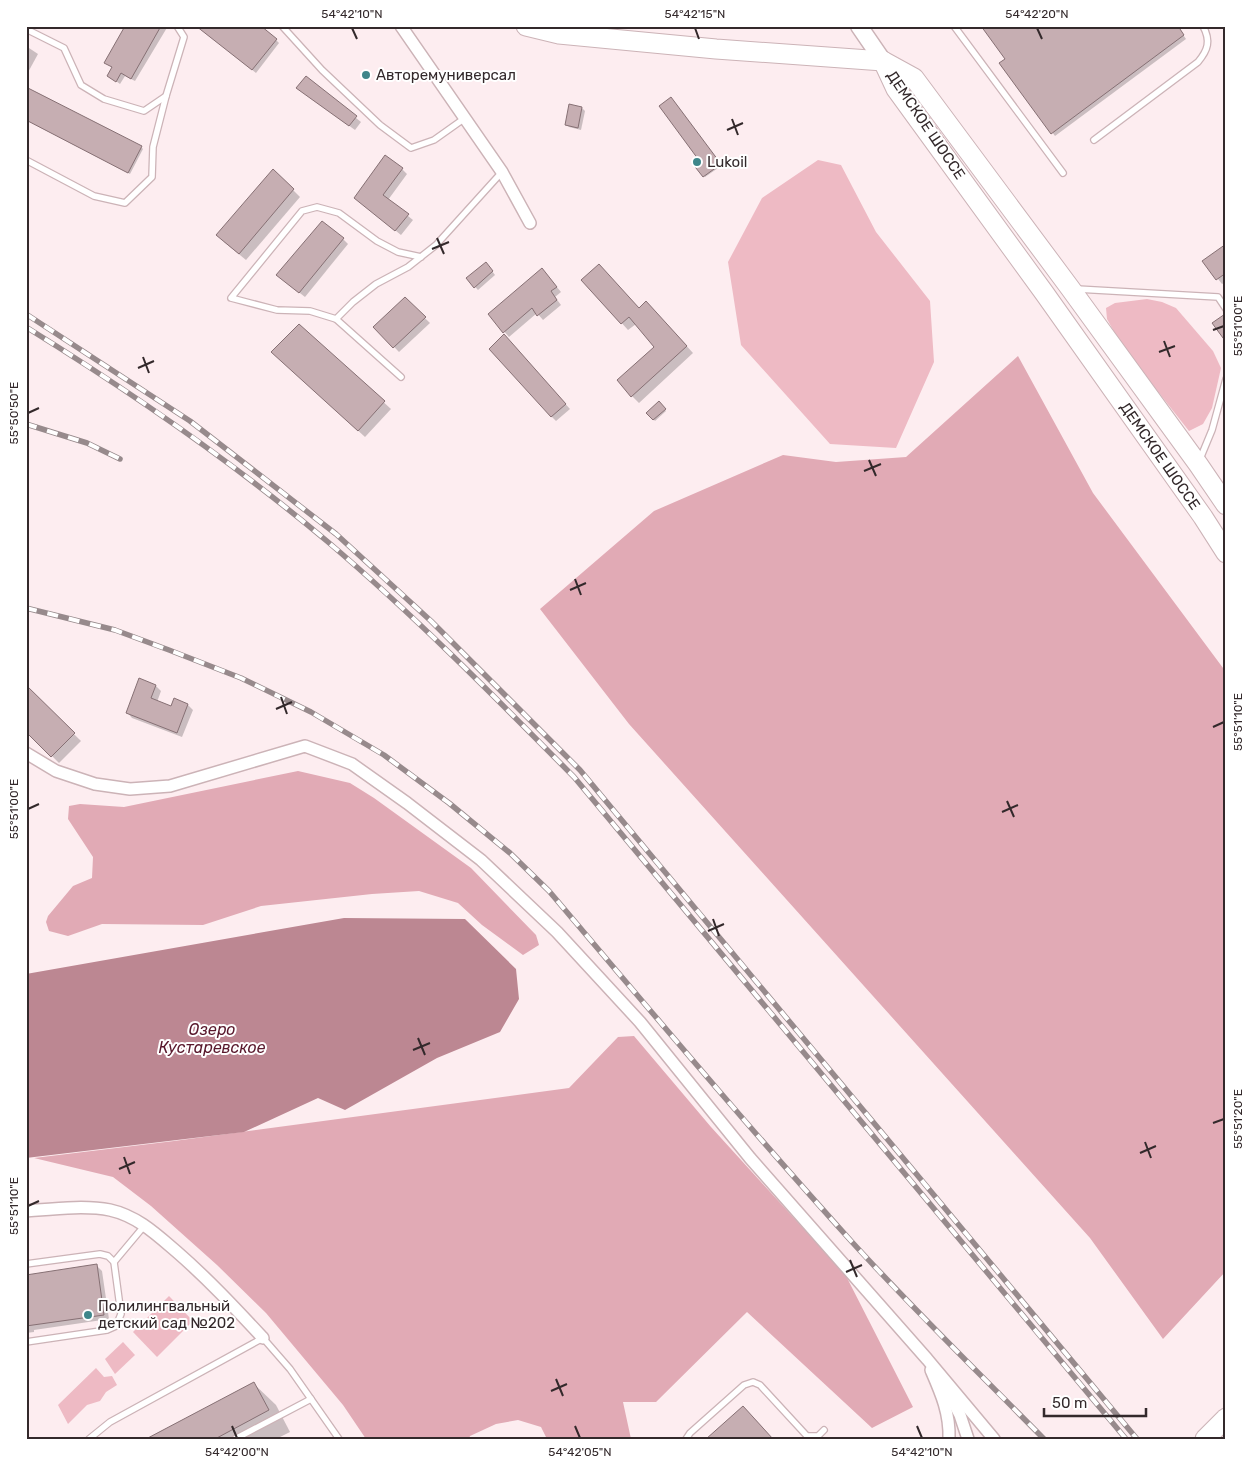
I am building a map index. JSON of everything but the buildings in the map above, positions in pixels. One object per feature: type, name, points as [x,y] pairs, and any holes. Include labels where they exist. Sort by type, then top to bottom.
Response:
[{"type":"main road","points":[[526,26],[559,34],[716,49],[882,61]]},
{"type":"main road","points":[[859,26],[882,61]]},
{"type":"main road","name":"ДЕМСКОЕ ШОССЕ","points":[[882,61],[914,78],[1070,288],[1226,505]]},
{"type":"main road","name":"ДЕМСКОЕ ШОССЕ","points":[[882,61],[896,89],[1046,294],[1203,517],[1226,553]]},
{"type":"main road","points":[[1204,1439],[1226,1418]]},
{"type":"street","points":[[401,26],[502,172],[530,223]]},
{"type":"street","points":[[26,753],[56,771],[95,784],[130,789],[170,786],[305,746],[352,764],[407,803],[480,860],[557,932],[640,1022],[750,1158],[927,1359],[994,1439]]},
{"type":"street","points":[[26,1211],[99,1209],[126,1215],[146,1225],[208,1279],[263,1338]]},
{"type":"street","points":[[927,1359],[942,1394],[950,1421],[949,1439]]},
{"type":"street","points":[[927,1359],[960,1415],[968,1439]]},
{"type":"lane","points":[[26,160],[94,196],[125,203],[152,177],[153,147],[184,38],[177,26]]},
{"type":"lane","points":[[282,26],[380,124],[411,148],[434,140],[465,118]]},
{"type":"lane","points":[[954,26],[1063,173]]},
{"type":"lane","points":[[1094,140],[1198,62],[1206,53],[1208,46],[1208,35],[1203,26]]},
{"type":"lane","points":[[26,29],[64,48],[81,85],[104,99],[144,111],[166,96]]},
{"type":"lane","points":[[336,319],[353,302],[376,284],[408,267],[436,245],[502,172]]},
{"type":"lane","points":[[401,377],[336,319],[310,311],[277,310],[231,298],[302,211],[317,207],[339,213],[377,241],[398,252],[421,257]]},
{"type":"lane","points":[[1070,288],[1218,297],[1226,309]]},
{"type":"lane","points":[[1198,464],[1212,430],[1226,380]]},
{"type":"lane","points":[[114,1262],[146,1225]]},
{"type":"lane","points":[[26,1264],[100,1254],[108,1256],[114,1262],[121,1314],[116,1326],[107,1330],[26,1342]]},
{"type":"lane","points":[[89,1439],[110,1422],[263,1338],[290,1369],[339,1439]]},
{"type":"lane","points":[[686,1439],[690,1433],[744,1385],[752,1382],[760,1385],[807,1436],[818,1436],[824,1430]]},
{"type":"lane","points":[[235,1439],[311,1399]]},
{"type":"shaded area","points":[[818,160],[841,165],[876,232],[930,301],[934,362],[896,448],[830,444],[741,345],[728,262],[762,198]]},
{"type":"shaded area","points":[[1147,299],[1162,302],[1176,308],[1213,351],[1221,368],[1212,408],[1203,424],[1189,431],[1122,346],[1107,319],[1106,308],[1115,303]]},
{"type":"shaded area","points":[[1018,356],[1093,493],[1226,672],[1226,1271],[1163,1339],[1090,1238],[629,724],[540,609],[654,511],[783,455],[836,462],[906,457]]},
{"type":"shaded area","points":[[298,771],[350,783],[374,798],[471,868],[536,935],[539,945],[523,955],[482,925],[458,903],[419,891],[261,906],[203,925],[102,924],[68,936],[49,931],[46,922],[48,916],[73,886],[92,878],[93,857],[68,819],[69,806],[80,804],[124,807]]},
{"type":"shaded area","points":[[634,1036],[711,1127],[845,1274],[913,1407],[872,1428],[747,1312],[656,1402],[623,1402],[631,1439],[547,1439],[541,1427],[518,1420],[496,1424],[470,1436],[469,1439],[366,1439],[343,1405],[266,1313],[217,1265],[151,1206],[113,1177],[34,1158],[569,1088],[618,1037]]},
{"type":"shaded area","points":[[169,1296],[193,1321],[157,1357],[133,1332]]},
{"type":"shaded area","points":[[123,1342],[135,1355],[115,1374],[105,1359]]},
{"type":"shaded area","points":[[96,1368],[104,1377],[112,1376],[117,1385],[106,1392],[100,1401],[87,1405],[68,1424],[58,1405]]},
{"type":"water","name":"Озеро Кустаревское","points":[[344,918],[465,919],[516,969],[519,999],[500,1032],[437,1058],[345,1110],[318,1098],[244,1132],[26,1158],[26,974]]},
{"type":"railway","points":[[26,314],[190,421],[336,534],[431,621],[580,770],[1137,1439]]},
{"type":"railway","points":[[26,327],[143,402],[292,512],[360,570],[453,656],[574,777],[1126,1439]]},
{"type":"railway","points":[[26,424],[87,443],[120,459]]},
{"type":"railway","points":[[26,608],[115,630],[241,678],[311,712],[384,755],[449,803],[510,853],[549,891],[661,1024],[813,1199],[923,1317],[1044,1439]]},
{"type":"place","name":"Авторемуниверсал","points":[[366,75]]},
{"type":"place","name":"Lukoil","points":[[697,162]]},
{"type":"place","name":"Полилингвальный детский сад №202","points":[[88,1315]]}]
